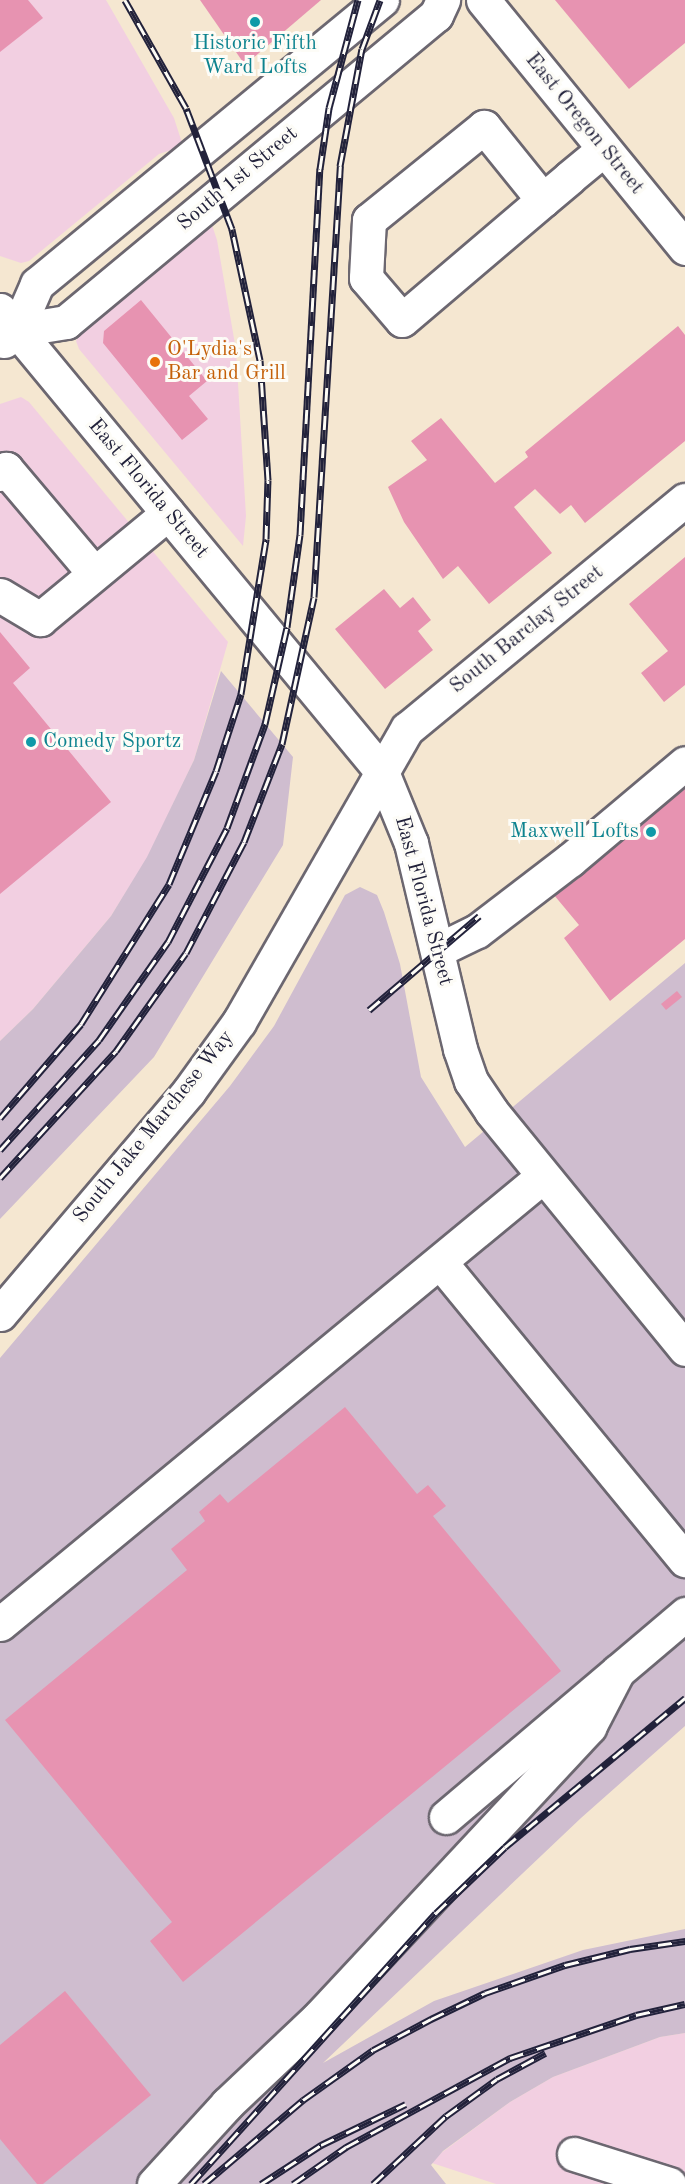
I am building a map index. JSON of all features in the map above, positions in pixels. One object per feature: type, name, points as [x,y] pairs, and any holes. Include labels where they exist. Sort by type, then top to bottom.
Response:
[{"type":"street","points":[[6,328],[37,284],[382,0]]},
{"type":"street","name":"South 1st Street","points":[[6,328],[66,322],[436,15],[442,0]]},
{"type":"street","name":"East Oregon Street","points":[[483,0],[685,248]]},
{"type":"street","points":[[543,200],[484,127],[369,220],[366,278],[402,320],[543,200],[604,148]]},
{"type":"street","name":"East Florida Street","points":[[6,328],[168,513],[382,772],[411,843],[460,1049],[471,1081],[543,1176],[685,1349]]},
{"type":"street","points":[[0,474],[6,469],[94,573]]},
{"type":"street","name":"South Barclay Street","points":[[382,772],[407,729],[685,500]]},
{"type":"street","points":[[0,595],[40,619],[168,513]]},
{"type":"street","points":[[438,950],[477,931],[570,860],[685,763]]},
{"type":"street","name":"South Jake Marchese Way","points":[[0,1314],[189,1091],[239,1022],[382,772]]},
{"type":"street","points":[[0,1624],[543,1176]]},
{"type":"street","points":[[440,1262],[685,1560]]},
{"type":"street","points":[[446,1817],[685,1614]]},
{"type":"street","points":[[154,2184],[227,2104],[318,2018],[589,1727],[618,1671]]},
{"type":"street","points":[[574,2154],[669,2184]]},
{"type":"shaded area","points":[[0,0],[106,0],[174,118],[183,146],[159,154],[29,261],[21,263],[0,256]]},
{"type":"shaded area","points":[[208,213],[217,240],[236,350],[246,516],[243,546],[79,349],[76,341],[86,324],[192,239],[191,228]]},
{"type":"shaded area","points":[[21,397],[29,402],[228,642],[194,760],[148,857],[111,916],[33,1009],[0,1041],[0,404]]},
{"type":"shaded area","points":[[221,671],[293,757],[283,845],[154,1057],[0,1219],[0,1041],[33,1009],[111,916],[147,857],[194,760]]},
{"type":"shaded area","points":[[360,887],[377,895],[384,912],[400,964],[421,1077],[465,1147],[685,963],[685,1726],[581,1818],[323,2063],[434,2001],[583,1950],[685,1929],[685,2033],[660,2037],[553,2077],[510,2102],[443,2151],[431,2165],[446,2184],[0,2184],[0,1358],[230,1086],[274,1026],[345,895]]},
{"type":"shaded area","points":[[685,2033],[685,2184],[496,2184],[429,2162],[510,2102],[553,2077],[660,2037]]},
{"type":"building","points":[[0,0],[28,0],[43,18],[0,52]]},
{"type":"building","name":"Historic Fifth Ward Lofts","points":[[200,0],[321,0],[245,65]]},
{"type":"building","points":[[555,0],[685,0],[685,43],[629,89]]},
{"type":"building","name":"O'Lydia's Bar and Grill","points":[[141,300],[207,381],[189,396],[208,419],[182,440],[103,343],[104,331]]},
{"type":"building","points":[[678,326],[685,335],[685,441],[585,523],[571,505],[560,514],[535,489],[514,507],[552,553],[489,604],[458,566],[443,579],[404,522],[388,487],[427,460],[411,441],[441,418],[495,483],[528,457],[525,452]]},
{"type":"building","points":[[685,557],[685,685],[664,702],[641,673],[668,651],[629,604]]},
{"type":"building","points":[[384,589],[400,608],[413,597],[431,620],[418,631],[433,650],[385,689],[335,629]]},
{"type":"building","name":"Comedy Sportz","points":[[0,632],[30,668],[13,683],[111,802],[0,894]]},
{"type":"building","name":"Maxwell Lofts","points":[[685,776],[685,939],[610,1001],[564,938],[579,925],[549,889]]},
{"type":"building","points":[[677,991],[682,997],[666,1010],[661,1004]]},
{"type":"building","points":[[345,1407],[417,1494],[428,1485],[446,1506],[433,1516],[561,1671],[183,1982],[150,1941],[172,1922],[5,1720],[187,1570],[171,1549],[205,1521],[199,1512],[220,1494],[228,1503]]},
{"type":"building","points":[[65,1991],[151,2095],[43,2184],[37,2184],[0,2139],[0,2045]]},
{"type":"railway","points":[[0,1118],[81,1024],[169,884],[216,771],[241,694],[266,539],[268,480],[260,360],[232,229],[186,108],[125,0]]},
{"type":"railway","points":[[0,1150],[99,1040],[168,942],[227,828],[265,724],[287,627],[300,535],[320,169],[329,108],[358,0]]},
{"type":"railway","points":[[0,1178],[116,1051],[186,953],[244,842],[282,744],[314,597],[340,166],[362,49],[380,0]]},
{"type":"railway","points":[[369,1010],[479,916]]},
{"type":"railway","points":[[191,2184],[436,1913],[505,1847],[685,1698]]},
{"type":"railway","points":[[204,2184],[303,2100],[373,2050],[431,2019],[485,1993],[565,1965],[630,1949],[685,1941]]},
{"type":"railway","points":[[293,2184],[346,2147],[510,2058],[636,2015],[685,2004]]},
{"type":"railway","points":[[373,2184],[446,2116],[497,2079],[545,2053]]},
{"type":"railway","points":[[261,2184],[321,2145],[406,2104]]},
{"type":"place","name":"Historic Fifth Ward Lofts","points":[[255,22]]},
{"type":"place","name":"O'Lydia's Bar and Grill","points":[[155,362]]},
{"type":"place","name":"Comedy Sportz","points":[[31,742]]},
{"type":"place","name":"Maxwell Lofts","points":[[651,832]]}]
